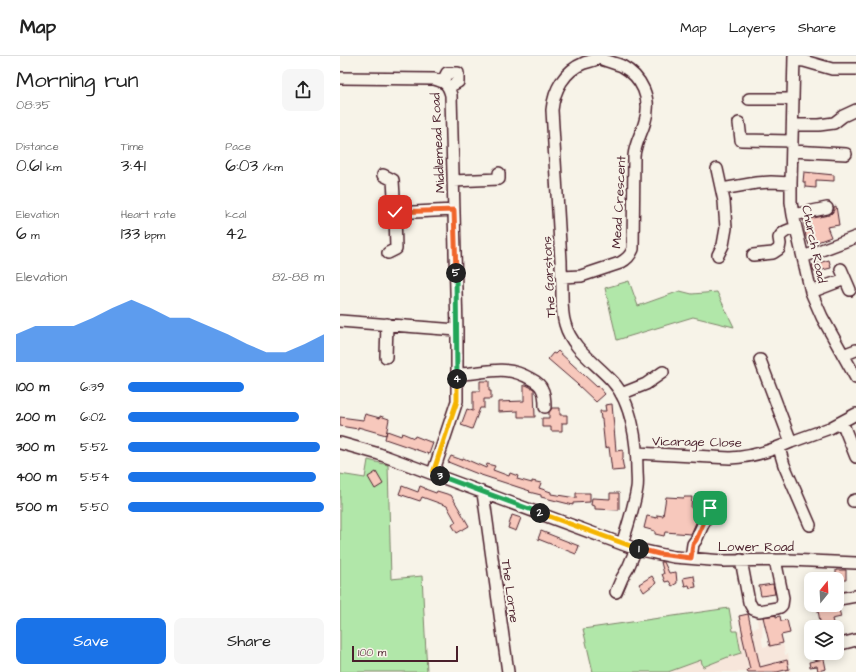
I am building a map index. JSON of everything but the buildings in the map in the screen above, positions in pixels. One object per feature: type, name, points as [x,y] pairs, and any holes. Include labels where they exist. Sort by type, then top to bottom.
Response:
[{"type":"street","name":"The Garstons","points":[[600,57],[596,60],[584,63],[567,74],[560,82],[556,91],[552,110],[563,317],[568,332],[579,349],[602,370],[622,394],[633,429],[637,453],[637,486],[633,509],[622,544]]},
{"type":"street","name":"Mead Crescent","points":[[562,277],[581,276],[620,263],[626,260],[633,249],[634,156],[636,143],[645,122],[647,103],[642,85],[630,71],[600,57]]},
{"type":"street","points":[[794,58],[832,69],[856,69]]},
{"type":"street","name":"Church Road","points":[[794,58],[791,183],[793,215],[811,292],[822,317],[856,378]]},
{"type":"street","name":"Middlemead Road","points":[[340,78],[434,79],[446,84],[450,95],[457,330],[457,401],[433,473]]},
{"type":"street","points":[[749,99],[793,99]]},
{"type":"street","points":[[793,125],[819,125],[834,123],[843,116],[856,110]]},
{"type":"street","points":[[739,123],[741,140],[846,154]]},
{"type":"street","points":[[717,169],[722,189],[726,228],[723,245],[718,255]]},
{"type":"street","points":[[453,181],[499,179],[499,173]]},
{"type":"street","points":[[383,175],[393,180],[396,249],[388,253]]},
{"type":"street","points":[[722,189],[756,183],[791,183]]},
{"type":"street","points":[[793,215],[827,208]]},
{"type":"street","points":[[395,212],[454,210]]},
{"type":"street","points":[[753,255],[773,253],[779,249],[779,238],[782,233],[796,228]]},
{"type":"street","points":[[803,257],[856,237]]},
{"type":"street","points":[[811,292],[843,274],[850,290]]},
{"type":"street","points":[[340,321],[457,330]]},
{"type":"street","points":[[386,357],[387,324]]},
{"type":"street","points":[[843,355],[856,350]]},
{"type":"street","points":[[760,360],[791,442]]},
{"type":"street","points":[[458,374],[492,370],[518,372],[538,383],[542,387],[545,407]]},
{"type":"street","points":[[622,394],[646,384],[663,372]]},
{"type":"street","name":"Vicarage Close","points":[[637,453],[730,458],[763,453],[830,428],[856,414]]},
{"type":"street","points":[[842,422],[856,457]]},
{"type":"street","name":"Lower Road","points":[[340,443],[380,454],[636,549],[659,554],[723,561],[814,560],[856,563]]},
{"type":"street","points":[[779,448],[784,466],[810,525]]},
{"type":"street","name":"The Lorne","points":[[483,493],[508,672]]},
{"type":"street","points":[[486,515],[503,500]]},
{"type":"street","points":[[691,558],[693,544],[710,508]]},
{"type":"street","points":[[616,592],[636,549]]},
{"type":"street","points":[[741,560],[749,602],[752,609],[759,611],[777,608],[782,605],[783,598],[775,560]]},
{"type":"street","points":[[856,563],[856,568]]},
{"type":"street","points":[[844,598],[856,596]]},
{"type":"street","points":[[844,643],[856,640]]},
{"type":"shaded area","points":[[729,608],[734,632],[758,627],[757,618],[763,617],[763,647],[783,643],[785,655],[788,654],[791,672],[592,672],[583,629]]},
{"type":"green space","points":[[629,281],[638,306],[680,291],[692,294],[717,292],[734,327],[693,317],[617,340],[605,288]]},
{"type":"green space","points":[[368,460],[388,465],[391,579],[422,576],[427,672],[340,672],[340,474],[365,478]]},
{"type":"green space","points":[[729,608],[733,631],[737,631],[741,653],[703,667],[701,660],[668,672],[593,672],[583,629]]},
{"type":"route","points":[[395,212],[454,210],[458,374],[457,401],[433,473],[636,549],[674,557],[691,558],[693,544],[710,508]]}]
